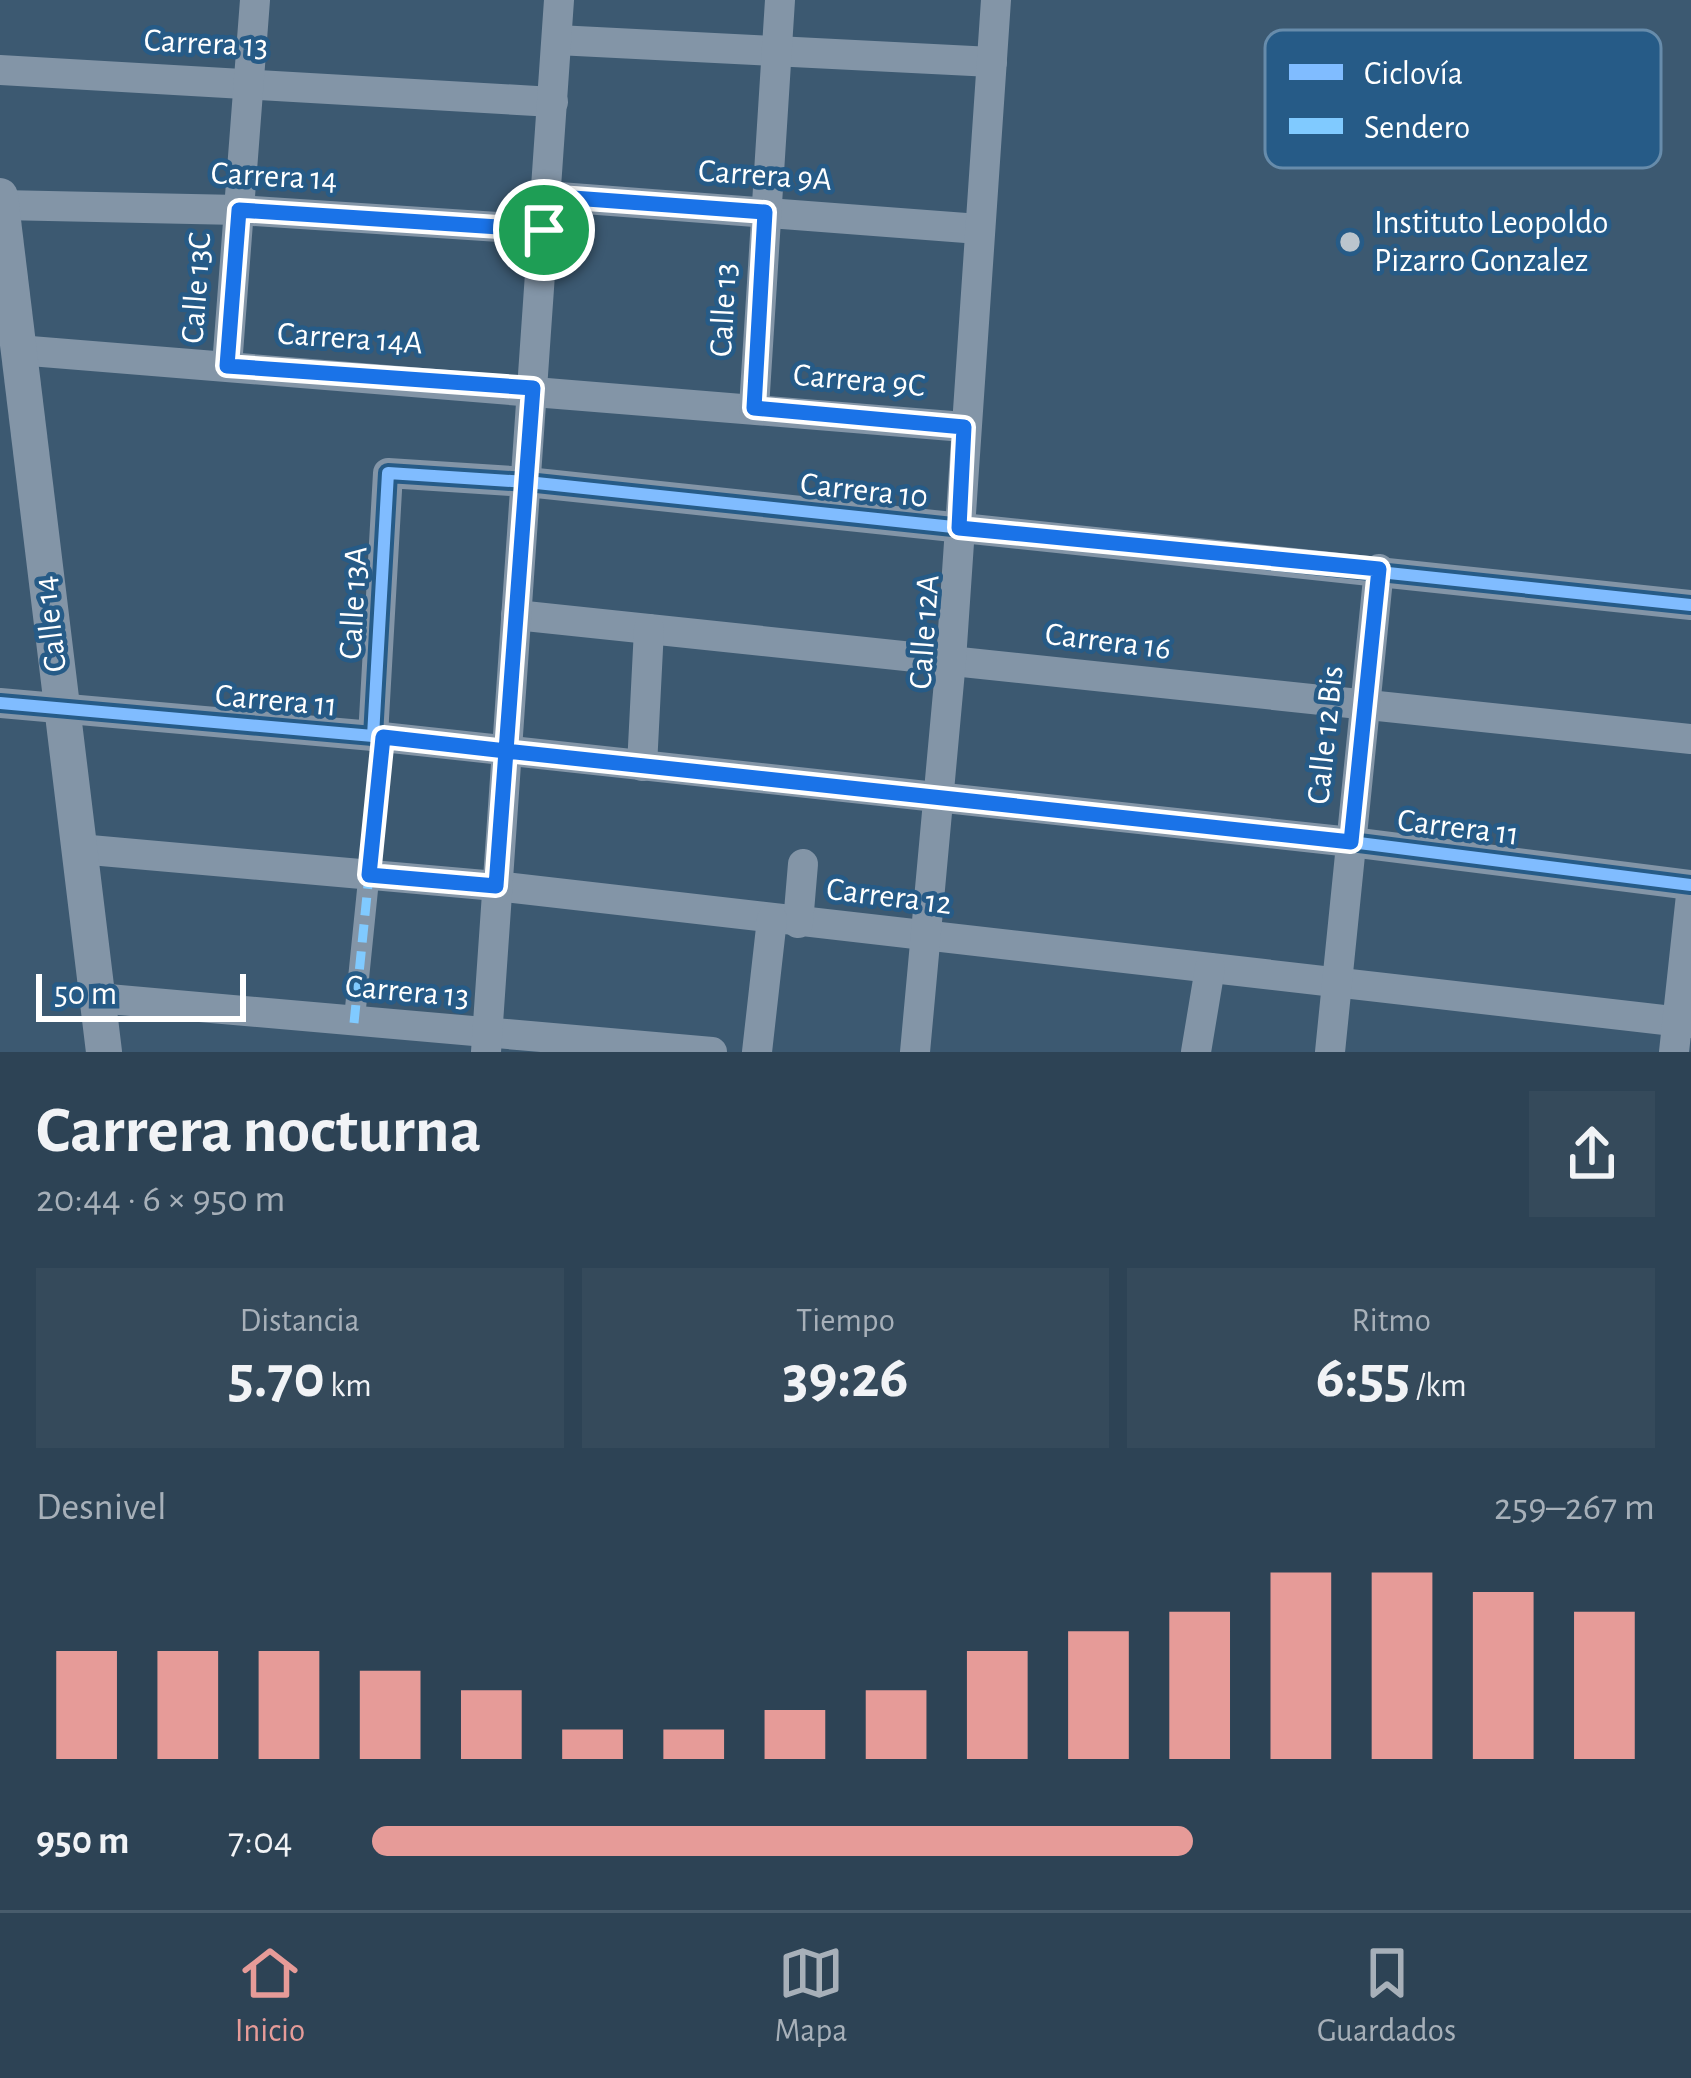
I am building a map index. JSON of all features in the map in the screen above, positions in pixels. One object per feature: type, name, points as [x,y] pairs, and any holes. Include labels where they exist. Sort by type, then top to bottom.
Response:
[{"type":"street","name":"Calle 13C","points":[[227,366],[255,0]]},
{"type":"street","points":[[486,1044],[559,0]]},
{"type":"street","name":"Calle 13","points":[[754,408],[779,0]]},
{"type":"street","name":"Calle 12A","points":[[915,1052],[951,660],[995,0]]},
{"type":"street","points":[[557,40],[992,62]]},
{"type":"street","name":"Carrera 13","points":[[0,70],[553,101]]},
{"type":"street","name":"Calle 14","points":[[0,196],[104,1052]]},
{"type":"street","name":"Carrera 9A","points":[[546,196],[979,229]]},
{"type":"street","name":"Carrera 14","points":[[1,205],[239,210],[544,230]]},
{"type":"street","name":"Carrera 14A","points":[[18,350],[533,388]]},
{"type":"street","name":"Carrera 9C","points":[[533,388],[964,427]]},
{"type":"street","name":"Carrera 10","points":[[388,473],[527,482],[1691,605]]},
{"type":"street","name":"Calle 13A","points":[[354,1023],[378,736],[388,473]]},
{"type":"street","name":"Calle 12 Bis","points":[[1330,1052],[1379,569]]},
{"type":"street","name":"Carrera 16","points":[[516,616],[951,660],[1365,709],[1691,739]]},
{"type":"street","points":[[642,766],[649,629]]},
{"type":"street","name":"Carrera 11","points":[[0,703],[378,736],[1351,842],[1691,885]]},
{"type":"street","name":"Carrera 12","points":[[79,849],[496,886],[1337,981],[1680,1033]]},
{"type":"street","points":[[757,1052],[785,921],[803,864]]},
{"type":"street","points":[[1680,1033],[1691,895]]},
{"type":"street","points":[[1196,1052],[1210,968]]},
{"type":"street","name":"Carrera 13","points":[[97,998],[354,1023],[486,1044],[712,1052]]},
{"type":"marked path","points":[[354,1023],[383,737]]},
{"type":"cycle path","points":[[373,736],[388,473],[527,482],[1691,605]]},
{"type":"cycle path","points":[[0,703],[373,736],[1351,842],[1691,885]]},
{"type":"place","name":"Instituto Leopoldo Pizarro Gonzalez","points":[[1350,242]]},
{"type":"route","points":[[544,230],[239,210],[227,366],[533,388],[506,751],[383,737],[369,875],[496,886],[506,751],[1351,842],[1379,569],[959,528],[964,427],[754,408],[765,212],[546,196],[544,230]]}]
